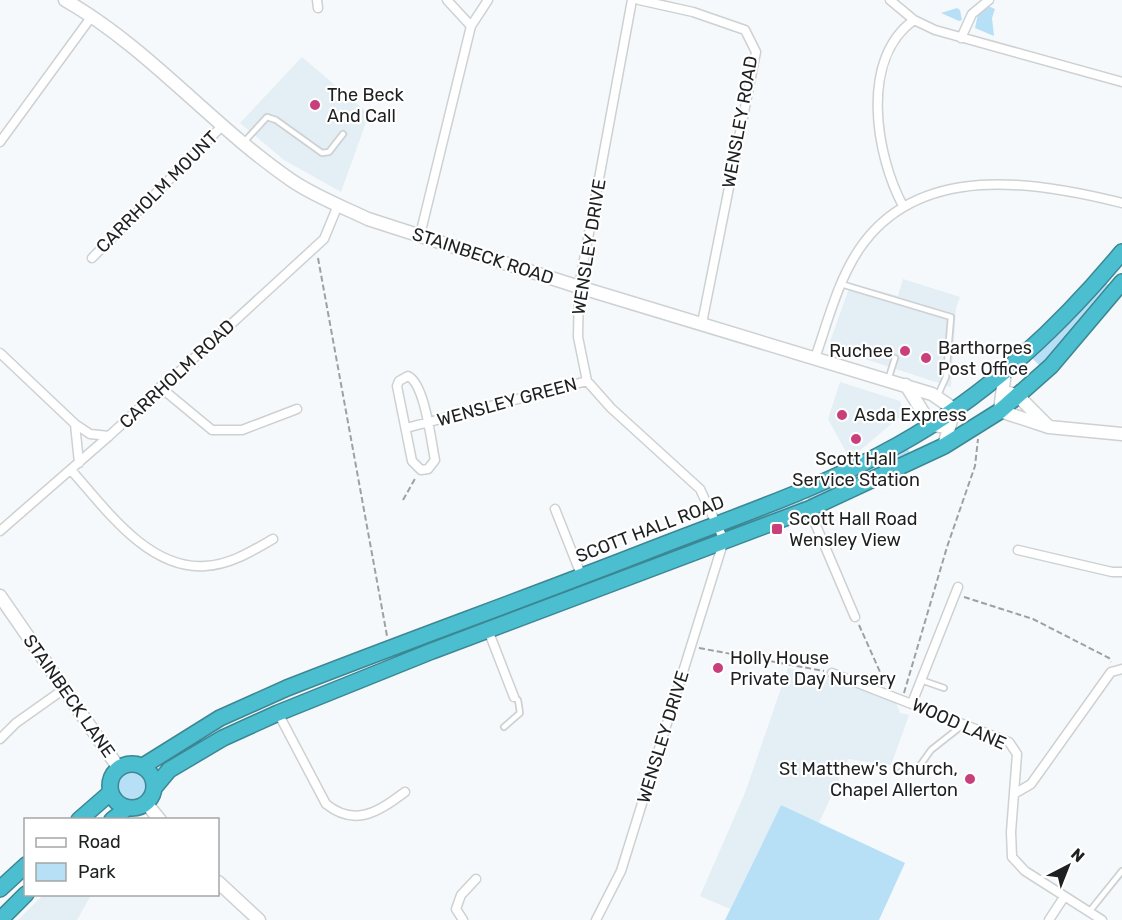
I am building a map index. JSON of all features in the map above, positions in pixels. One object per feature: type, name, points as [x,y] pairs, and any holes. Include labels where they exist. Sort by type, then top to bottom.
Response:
[{"type":"highway","name":"SCOTT HALL ROAD","points":[[143,766],[220,718],[389,648],[801,493],[898,445],[931,425],[1005,371],[1082,300],[1122,252]]},
{"type":"highway","name":"SCOTT HALL ROAD","points":[[154,788],[168,770],[223,738],[278,713],[488,630],[719,545],[809,509],[944,446],[1000,411],[1011,393],[1051,366],[1122,282]]},
{"type":"highway","points":[[113,818],[127,808],[140,807],[146,803],[154,788],[151,774],[143,766],[129,763],[118,767],[111,777],[110,793],[115,800],[127,808]]},
{"type":"highway","points":[[80,818],[110,793]]},
{"type":"highway","points":[[0,889],[24,867]]},
{"type":"highway","points":[[0,920],[24,896]]},
{"type":"street","name":"STAINBECK ROAD","points":[[65,0],[92,16],[146,57],[223,125],[292,181],[368,219],[579,287],[906,385],[937,398],[954,409]]},
{"type":"street","points":[[447,0],[471,27]]},
{"type":"street","points":[[420,235],[471,27],[488,0]]},
{"type":"street","name":"WENSLEY DRIVE","points":[[587,381],[578,337],[579,287],[632,0]]},
{"type":"street","name":"WENSLEY ROAD","points":[[639,0],[693,12],[745,30],[756,52],[702,323]]},
{"type":"street","points":[[890,0],[914,20],[935,30],[1122,82]]},
{"type":"street","points":[[962,38],[972,14],[989,0]]},
{"type":"street","points":[[0,142],[92,16]]},
{"type":"street","points":[[903,206],[892,185],[881,152],[877,100],[891,44],[899,30],[914,20]]},
{"type":"street","name":"CARRHOLM MOUNT","points":[[92,258],[223,125]]},
{"type":"street","points":[[815,358],[841,284],[861,247],[879,226],[903,206],[952,187],[1001,183],[1088,194],[1122,203]]},
{"type":"street","name":"CARRHOLM ROAD","points":[[0,531],[110,436],[160,387],[324,239],[338,205]]},
{"type":"street","points":[[0,353],[75,424],[90,434],[110,436]]},
{"type":"street","points":[[1005,371],[1011,393],[1049,427]]},
{"type":"street","name":"WENSLEY GREEN","points":[[408,376],[418,384],[428,423],[435,460],[428,469],[421,470],[412,461],[406,428],[397,386],[399,381],[408,376]]},
{"type":"street","points":[[587,381],[611,408],[700,489],[718,524],[719,545]]},
{"type":"street","name":"WENSLEY GREEN","points":[[406,428],[587,381]]},
{"type":"street","points":[[906,385],[931,425],[974,428]]},
{"type":"street","points":[[160,387],[212,430],[242,430],[297,409]]},
{"type":"street","points":[[983,389],[1011,393]]},
{"type":"street","points":[[944,446],[954,409]]},
{"type":"street","points":[[1000,411],[1049,427],[1122,434]]},
{"type":"street","points":[[75,424],[79,463]]},
{"type":"street","points":[[71,470],[123,526],[155,553],[171,561],[189,566],[222,563],[273,539]]},
{"type":"street","points":[[555,509],[582,577]]},
{"type":"street","points":[[809,509],[855,617]]},
{"type":"street","name":"WENSLEY DRIVE","points":[[596,920],[621,871],[691,647],[719,545]]},
{"type":"street","points":[[1018,550],[1112,572],[1122,572]]},
{"type":"street","points":[[912,703],[957,591]]},
{"type":"street","name":"STAINBECK LANE","points":[[0,596],[118,767]]},
{"type":"street","points":[[488,630],[514,697]]},
{"type":"street","points":[[1014,794],[1031,784],[1111,672],[1119,670]]},
{"type":"street","name":"WOOD LANE","points":[[832,673],[1009,742],[1017,754],[1012,856],[1025,871],[1102,920]]},
{"type":"street","points":[[0,739],[16,723],[64,689]]},
{"type":"street","points":[[278,713],[326,804],[337,813],[361,817],[382,809],[405,792]]},
{"type":"street","points":[[146,803],[159,818]]},
{"type":"street","points":[[463,920],[456,909],[461,895],[476,879]]},
{"type":"street","points":[[219,883],[258,920]]},
{"type":"street","points":[[1049,920],[1064,897]]},
{"type":"lane","points":[[244,142],[267,117],[276,120],[322,153],[329,152],[343,134]]},
{"type":"lane","points":[[841,284],[951,317],[946,377],[937,398]]},
{"type":"lane","points":[[888,380],[895,358]]},
{"type":"lane","points":[[921,680],[944,688]]},
{"type":"lane","points":[[504,727],[520,713],[518,700],[514,697]]},
{"type":"lane","points":[[900,772],[919,767],[936,746],[964,724]]},
{"type":"lane","points":[[1089,912],[1122,870]]},
{"type":"path","points":[[316,246],[389,648]]},
{"type":"path","points":[[902,699],[947,547],[975,466],[974,428]]},
{"type":"path","points":[[404,500],[421,470]]},
{"type":"path","points":[[957,591],[1033,619],[1109,658],[1119,670]]},
{"type":"path","points":[[855,617],[890,694]]},
{"type":"path","points":[[691,647],[832,673]]},
{"type":"shaded area","points":[[302,57],[369,114],[341,192],[284,160],[240,123]]},
{"type":"shaded area","points":[[903,279],[960,297],[956,308],[951,387],[828,347],[851,283],[898,296]]},
{"type":"shaded area","name":"Scott Hall Service Station","points":[[840,382],[900,401],[904,413],[850,459],[828,419]]},
{"type":"shaded area","points":[[788,668],[807,673],[812,680],[825,675],[896,702],[900,713],[909,715],[891,765],[848,759],[819,823],[781,805],[730,909],[700,896],[745,793]]},
{"type":"shaded area","points":[[42,896],[90,896],[77,920],[18,920]]},
{"type":"green space","points":[[988,6],[995,9],[992,18],[994,36],[975,28],[978,14]]},
{"type":"green space","points":[[957,8],[960,10],[962,20],[959,21],[941,13]]},
{"type":"green space","points":[[1105,282],[1110,286],[1041,367],[1032,358]]},
{"type":"green space","points":[[908,449],[912,456],[810,503],[807,497]]},
{"type":"green space","points":[[802,499],[805,505],[731,529],[732,526]]},
{"type":"green space","points":[[132,772],[142,776],[146,786],[142,796],[132,800],[122,796],[118,786],[122,776]]},
{"type":"green space","points":[[781,805],[905,863],[879,920],[725,920]]},
{"type":"place","name":"The Beck And Call","points":[[315,105]]},
{"type":"place","name":"Ruchee","points":[[905,351]]},
{"type":"place","name":"Barthorpes Post Office","points":[[926,358]]},
{"type":"place","name":"Asda Express","points":[[842,415]]},
{"type":"place","name":"Scott Hall Service Station","points":[[856,439]]},
{"type":"place","name":"Scott Hall Road Wensley View","points":[[777,529]]},
{"type":"place","name":"Holly House Private Day Nursery","points":[[718,668]]},
{"type":"place","name":"St Matthew's Church, Chapel Allerton","points":[[970,779]]}]
